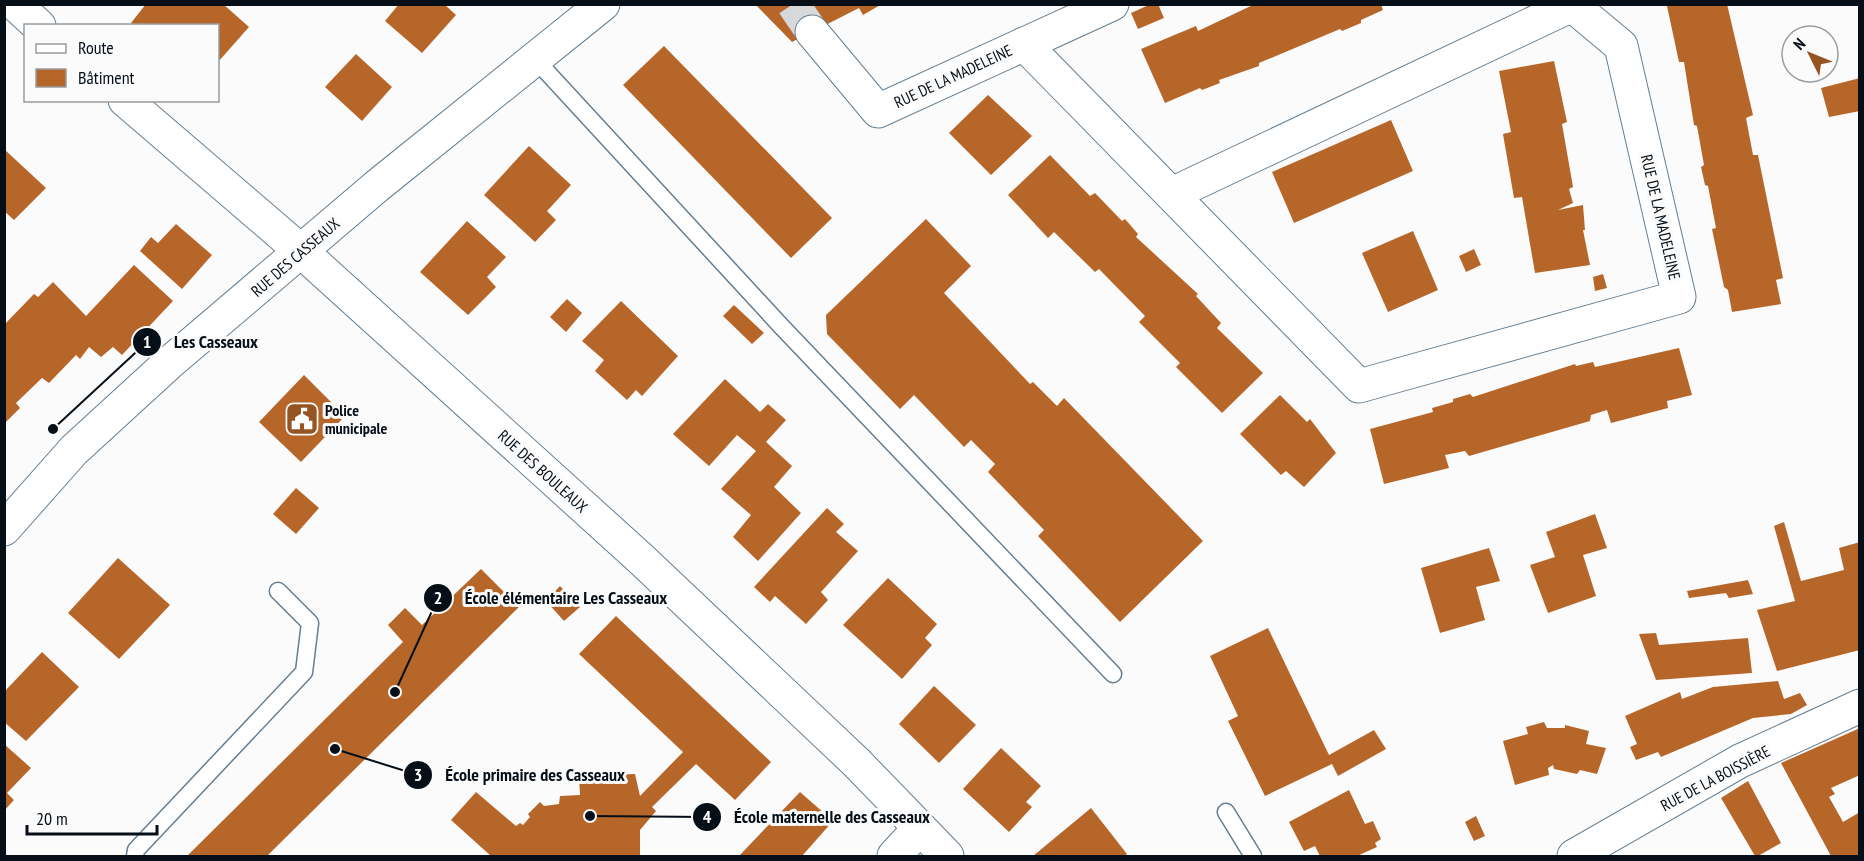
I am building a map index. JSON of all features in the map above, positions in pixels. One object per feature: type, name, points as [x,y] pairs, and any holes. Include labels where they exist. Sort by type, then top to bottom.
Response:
[{"type":"street","points":[[15,4],[37,24]]},
{"type":"street","name":"RUE DES CASSEAUX","points":[[4,529],[51,474],[100,424],[386,178],[603,4]]},
{"type":"street","name":"RUE DE LA MADELEINE","points":[[812,32],[878,111],[1112,4]]},
{"type":"street","name":"RUE DE LA MADELEINE","points":[[1024,44],[1359,386],[1679,297],[1621,46],[1572,5],[1172,194]]},
{"type":"street","name":"RUE DES BOULEAUX","points":[[127,102],[302,252],[640,558],[857,763],[947,856]]},
{"type":"street","name":"RUE DE LA BOISSIÈRE","points":[[1574,856],[1740,761],[1860,706]]},
{"type":"street","points":[[894,856],[921,828]]},
{"type":"lane","points":[[534,58],[781,326],[1113,674]]},
{"type":"lane","points":[[135,856],[136,850],[304,672],[310,623],[278,591]]},
{"type":"lane","points":[[1226,812],[1253,856]]},
{"type":"building","points":[[146,4],[223,4],[249,27],[219,61],[219,24],[131,23]]},
{"type":"building","points":[[399,4],[444,4],[456,15],[422,53],[385,21]]},
{"type":"building","points":[[755,4],[882,4],[863,15],[859,8],[792,42]]},
{"type":"building","points":[[1151,4],[1158,4],[1164,18],[1138,29],[1131,13]]},
{"type":"building","points":[[1255,4],[1381,4],[1383,10],[1361,20],[1361,23],[1342,31],[1340,29],[1259,63],[1259,66],[1219,80],[1220,83],[1202,90],[1200,88],[1165,103],[1141,49],[1196,26],[1198,31]]},
{"type":"building","points":[[1727,4],[1753,115],[1746,118],[1753,155],[1758,155],[1783,278],[1776,280],[1781,304],[1732,312],[1728,290],[1724,287],[1712,229],[1716,228],[1708,186],[1705,185],[1701,167],[1704,165],[1697,126],[1694,125],[1684,62],[1679,62],[1667,6]]},
{"type":"building","points":[[664,46],[832,218],[791,258],[623,85]]},
{"type":"building","points":[[356,54],[392,87],[362,121],[325,87]]},
{"type":"building","points":[[1554,61],[1567,122],[1562,124],[1573,187],[1569,189],[1573,203],[1558,210],[1583,205],[1585,230],[1583,230],[1590,265],[1535,273],[1522,197],[1514,198],[1503,134],[1511,132],[1499,71]]},
{"type":"building","points":[[1860,78],[1860,111],[1829,117],[1821,88]]},
{"type":"building","points":[[988,95],[1032,136],[991,175],[949,133]]},
{"type":"building","points":[[1391,120],[1413,171],[1294,223],[1272,172]]},
{"type":"building","points":[[529,146],[571,185],[547,211],[556,220],[535,242],[484,195]]},
{"type":"building","points":[[4,149],[46,188],[14,220],[4,211]]},
{"type":"building","points":[[1050,155],[1090,196],[1095,193],[1122,221],[1125,219],[1138,234],[1136,237],[1198,294],[1196,296],[1221,323],[1217,328],[1263,373],[1222,413],[1176,367],[1180,363],[1139,322],[1145,316],[1099,269],[1095,272],[1054,232],[1048,238],[1008,195]]},
{"type":"building","points":[[926,219],[971,266],[944,293],[1030,384],[1033,382],[1057,406],[1064,398],[1203,541],[1120,622],[1038,536],[1044,530],[988,472],[995,464],[971,440],[964,447],[914,395],[900,409],[827,334],[826,315]]},
{"type":"building","points":[[467,221],[506,257],[487,277],[496,287],[468,315],[420,272]]},
{"type":"building","points":[[176,224],[212,255],[182,289],[140,251],[151,237],[158,243]]},
{"type":"building","points":[[1413,231],[1438,290],[1388,312],[1362,253]]},
{"type":"building","points":[[1474,249],[1481,265],[1466,272],[1459,256]]},
{"type":"building","points":[[134,265],[173,301],[122,355],[113,347],[101,357],[89,347],[80,359],[76,355],[49,383],[42,378],[16,403],[20,408],[4,424],[4,325],[34,294],[38,297],[53,282],[86,316]]},
{"type":"building","points":[[1603,274],[1607,288],[1595,291],[1593,277]]},
{"type":"building","points":[[567,299],[582,313],[566,332],[550,317]]},
{"type":"building","points":[[621,301],[678,356],[642,396],[636,390],[627,400],[595,371],[604,360],[582,341]]},
{"type":"building","points":[[734,305],[764,333],[752,344],[723,316]]},
{"type":"building","points":[[1679,348],[1692,395],[1667,401],[1668,408],[1611,423],[1607,410],[1591,415],[1590,421],[1469,456],[1465,451],[1445,455],[1449,468],[1384,484],[1370,429],[1433,412],[1432,408],[1453,402],[1453,399],[1470,394],[1473,397],[1575,364],[1576,366],[1593,362],[1595,367]]},
{"type":"building","name":"Police municipale","points":[[304,375],[345,416],[301,462],[259,422]]},
{"type":"building","points":[[725,379],[760,412],[768,404],[786,420],[766,442],[792,466],[774,487],[801,513],[758,561],[733,537],[751,515],[721,489],[756,451],[737,435],[709,466],[673,434]]},
{"type":"building","points":[[1280,395],[1307,422],[1310,419],[1336,453],[1304,487],[1286,471],[1281,475],[1240,434]]},
{"type":"building","points":[[296,488],[319,508],[296,534],[273,514]]},
{"type":"building","points":[[827,508],[844,524],[836,532],[858,551],[821,592],[828,600],[806,624],[775,596],[770,602],[754,587]]},
{"type":"building","points":[[1595,514],[1607,548],[1583,555],[1596,596],[1548,613],[1530,565],[1555,557],[1546,532]]},
{"type":"building","points":[[1784,522],[1801,581],[1844,570],[1839,548],[1860,542],[1860,650],[1777,671],[1757,610],[1795,601],[1774,526]]},
{"type":"building","points":[[1489,548],[1500,581],[1476,587],[1485,620],[1440,633],[1421,568]]},
{"type":"building","points":[[118,558],[170,605],[119,659],[68,613]]},
{"type":"building","points":[[481,569],[519,607],[267,856],[187,856],[403,642],[388,625],[405,608],[422,625]]},
{"type":"building","points":[[888,578],[937,624],[925,638],[932,645],[902,679],[843,625]]},
{"type":"building","points":[[1748,580],[1753,594],[1729,598],[1726,593],[1689,598],[1687,591]]},
{"type":"building","points":[[560,586],[580,607],[564,621],[546,601]]},
{"type":"building","points":[[616,616],[771,762],[735,800],[696,764],[652,807],[656,811],[640,830],[640,856],[491,856],[451,820],[476,792],[516,826],[520,823],[523,825],[530,817],[528,814],[540,802],[544,806],[559,804],[560,796],[580,795],[579,776],[635,774],[640,796],[683,752],[579,654]]},
{"type":"building","points":[[1268,628],[1329,755],[1374,730],[1386,749],[1338,776],[1332,764],[1265,796],[1228,721],[1238,716],[1210,656]]},
{"type":"building","points":[[1656,633],[1659,645],[1748,638],[1752,673],[1656,680],[1639,634]]},
{"type":"building","points":[[42,652],[79,687],[26,741],[4,722],[4,692]]},
{"type":"building","points":[[1778,681],[1784,699],[1800,693],[1807,705],[1791,714],[1753,718],[1661,757],[1658,752],[1636,760],[1630,747],[1637,744],[1625,716],[1680,692],[1682,699],[1713,687]]},
{"type":"building","points":[[934,686],[976,725],[939,763],[899,724]]},
{"type":"building","points":[[1544,722],[1547,728],[1565,728],[1565,725],[1589,731],[1586,744],[1606,748],[1597,774],[1580,770],[1577,774],[1554,769],[1553,765],[1548,768],[1549,775],[1515,785],[1503,741],[1528,734],[1526,727]]},
{"type":"building","points":[[1860,728],[1860,775],[1831,788],[1835,794],[1829,797],[1843,822],[1860,812],[1860,856],[1831,856],[1781,763]]},
{"type":"building","points":[[4,744],[31,768],[7,793],[14,800],[4,811]]},
{"type":"building","points":[[1001,748],[1041,786],[1026,802],[1032,807],[1009,832],[963,789]]},
{"type":"building","points":[[1748,781],[1781,843],[1758,856],[1755,856],[1721,798]]},
{"type":"building","points":[[1349,790],[1365,824],[1373,821],[1381,839],[1375,843],[1377,847],[1357,856],[1320,856],[1315,846],[1304,851],[1289,822]]},
{"type":"building","points":[[800,792],[833,821],[802,856],[739,856]]},
{"type":"building","points":[[1091,808],[1127,854],[1125,856],[1033,856]]},
{"type":"building","points":[[1476,816],[1485,836],[1474,841],[1465,822]]},
{"type":"tunnel","points":[[793,4],[812,32]]},
{"type":"place","name":"Police municipale","points":[[302,419]]},
{"type":"place","name":"Les Casseaux","points":[[53,429]]},
{"type":"place","name":"École élémentaire Les Casseaux","points":[[395,692]]},
{"type":"place","name":"École primaire des Casseaux","points":[[335,749]]},
{"type":"place","name":"École maternelle des Casseaux","points":[[590,816]]}]
